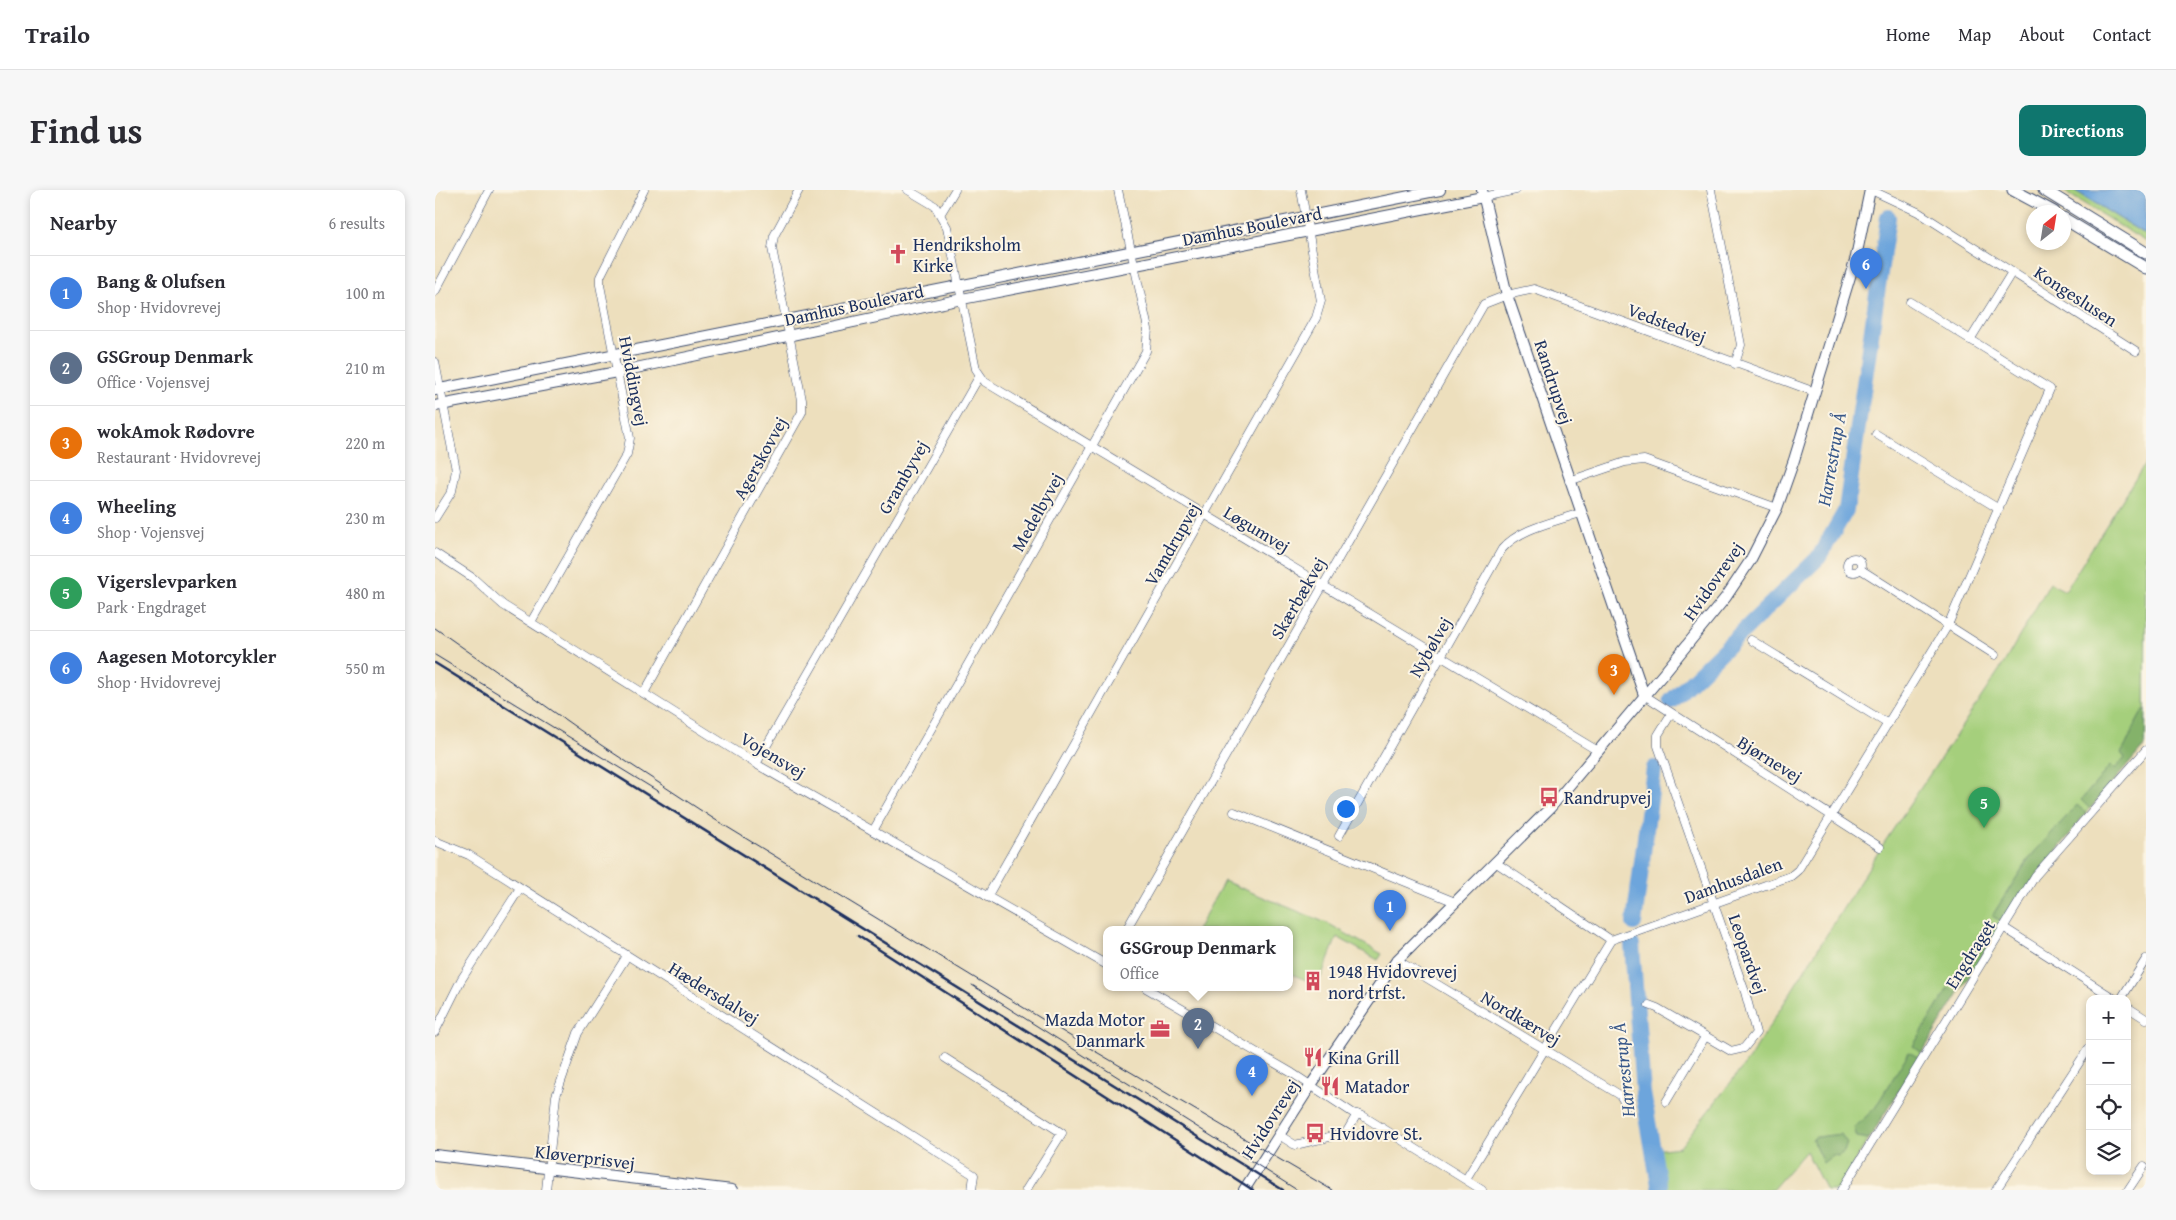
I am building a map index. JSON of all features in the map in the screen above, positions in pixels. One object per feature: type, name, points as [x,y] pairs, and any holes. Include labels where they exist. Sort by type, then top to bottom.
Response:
[{"type":"main road","points":[[2013,190],[2041,205]]},
{"type":"main road","points":[[2043,190],[2146,253]]},
{"type":"main road","points":[[2071,223],[2146,268]]},
{"type":"street","points":[[435,292],[489,190]]},
{"type":"street","name":"Hviddingvej","points":[[531,622],[627,454],[630,438],[600,277],[644,190]]},
{"type":"street","name":"Agerskovvej","points":[[644,693],[802,412],[802,400],[772,242],[799,190]]},
{"type":"street","points":[[908,190],[927,200],[941,213],[947,227],[979,377]]},
{"type":"street","points":[[941,213],[955,190]]},
{"type":"street","name":"Medelbyvej","points":[[873,831],[1148,344],[1148,329],[1118,190]]},
{"type":"street","name":"Vamdrupvej","points":[[987,897],[1320,310],[1321,301],[1307,232],[1301,190]]},
{"type":"street","name":"Damhus Boulevard","points":[[438,390],[787,321],[958,284],[1440,190]]},
{"type":"street","name":"Damhus Boulevard","points":[[439,405],[617,372],[962,299],[1307,232],[1482,194],[1515,190]]},
{"type":"street","points":[[1711,190],[1741,345],[1735,364]]},
{"type":"street","name":"Hvidovrevej","points":[[1244,1190],[1311,1085],[1397,960],[1550,808],[1726,597],[1750,561],[1777,508],[1856,257],[1873,190]]},
{"type":"street","name":"Kongeslusen","points":[[1873,190],[1918,212],[2136,351]]},
{"type":"street","name":"Randrupvej","points":[[1482,194],[1507,295],[1569,481],[1645,695]]},
{"type":"street","points":[[1970,340],[2012,272]]},
{"type":"street","name":"Vedstedvej","points":[[1507,295],[1535,289],[1815,392]]},
{"type":"street","name":"Skærbækvej","points":[[1128,926],[1480,308],[1489,301],[1507,295]]},
{"type":"street","name":"Damhusdalen","points":[[1611,940],[1795,874],[1889,724],[1948,625],[2051,389],[1910,302]]},
{"type":"street","points":[[435,362],[439,405],[456,470],[452,491],[435,518]]},
{"type":"street","name":"Løgumvej","points":[[979,377],[991,387],[1598,751]]},
{"type":"street","name":"Grambyvej","points":[[757,764],[979,377]]},
{"type":"street","points":[[1876,434],[1999,509]]},
{"type":"street","points":[[1569,481],[1625,462],[1644,460],[1777,508]]},
{"type":"street","name":"Nybølvej","points":[[1339,836],[1503,549],[1511,539],[1581,513]]},
{"type":"street","name":"Vojensvej","points":[[435,553],[473,578],[503,605],[757,764],[1103,963]]},
{"type":"street","points":[[1860,569],[1995,655]]},
{"type":"street","points":[[1751,640],[1889,724]]},
{"type":"street","name":"Bjørnevej","points":[[1645,695],[1671,714],[1880,847]]},
{"type":"street","name":"Leopardvej","points":[[1649,1005],[1727,1050],[1735,1052],[1748,1044],[1756,1033],[1755,1022],[1657,741],[1658,735],[1671,714]]},
{"type":"street","name":"Engdraget","points":[[1842,1190],[2035,876],[2146,750]]},
{"type":"street","points":[[1234,812],[1455,902]]},
{"type":"street","name":"Hædersdalvej","points":[[435,841],[469,855],[974,1175],[972,1190]]},
{"type":"street","points":[[1466,1179],[1611,940],[1495,862]]},
{"type":"street","points":[[435,1032],[461,980],[520,888]]},
{"type":"street","points":[[2003,927],[2109,995]]},
{"type":"street","points":[[547,1190],[556,1096],[578,1033],[627,956]]},
{"type":"street","points":[[2124,995],[2146,959]]},
{"type":"street","name":"Nordkærvej","points":[[1397,960],[1620,1095],[1627,1106]]},
{"type":"street","points":[[1151,991],[1311,1085],[1482,1190]]},
{"type":"street","points":[[2131,1010],[2146,1019]]},
{"type":"street","points":[[1666,1102],[1705,1037]]},
{"type":"street","points":[[1996,1190],[2086,1052]]},
{"type":"street","points":[[945,1058],[1062,1133],[1026,1190]]},
{"type":"street","points":[[1279,1135],[1295,1145],[1346,1133],[1357,1114]]},
{"type":"street","name":"Kløverprisvej","points":[[435,1155],[680,1187],[731,1190]]},
{"type":"street","points":[[2128,1190],[2144,1166]]},
{"type":"green space","points":[[2062,190],[2074,190],[2146,235],[2146,242]]},
{"type":"green space","points":[[2146,462],[2145,745],[2032,874],[1837,1190],[1826,1190],[1806,1151],[1772,1190],[1653,1190],[1646,1151],[1680,1147],[1749,1059],[1884,843],[2004,663],[2050,583],[2065,591]]},
{"type":"green space","points":[[2146,709],[2145,745],[2090,809],[2081,800],[2111,765],[2115,769],[2125,758],[2121,753],[2140,716]]},
{"type":"green space","points":[[2077,805],[2086,813],[2002,922],[1992,916],[2029,858]]},
{"type":"green space","points":[[1224,881],[1329,924],[1382,954],[1378,960],[1337,937],[1318,985],[1293,975],[1293,926],[1199,926]]},
{"type":"green space","points":[[1989,922],[1999,928],[1963,987],[1953,981]]},
{"type":"green space","points":[[1949,987],[1959,993],[1922,1053],[1913,1046]]},
{"type":"green space","points":[[1909,1052],[1919,1058],[1869,1139],[1857,1137],[1854,1128],[1875,1108]]},
{"type":"green space","points":[[1841,1134],[1847,1143],[1844,1152],[1838,1156],[1833,1155],[1823,1163],[1812,1140],[1816,1137]]},
{"type":"water","points":[[2074,190],[2146,190],[2146,235]]},
{"type":"waterway","name":"Harrestrup Å","points":[[1671,701],[1819,557],[1846,510],[1888,217]]},
{"type":"waterway","name":"Harrestrup Å","points":[[1634,923],[1654,768]]},
{"type":"waterway","name":"Harrestrup Å","points":[[1632,945],[1643,1093],[1660,1190]]},
{"type":"tram line","points":[[435,628],[601,745],[714,819],[1093,1050],[1332,1190]]},
{"type":"tram line","points":[[435,655],[659,792]]},
{"type":"tram line","points":[[972,985],[1297,1190]]},
{"type":"railway","points":[[435,663],[1283,1190]]},
{"type":"railway","points":[[858,936],[1253,1190]]},
{"type":"place","name":"Hendriksholm Kirke","points":[[898,254]]},
{"type":"place","name":"Aagesen Motorcykler","points":[[1866,289]]},
{"type":"place","name":"wokAmok Rødovre","points":[[1614,695]]},
{"type":"place","name":"Randrupvej","points":[[1549,797]]},
{"type":"place","name":"Vigerslevparken","points":[[1984,828]]},
{"type":"place","name":"Bang & Olufsen","points":[[1390,931]]},
{"type":"place","name":"1948 Hvidovrevej nord trfst.","points":[[1313,981]]},
{"type":"place","name":"Mazda Motor Danmark","points":[[1160,1029]]},
{"type":"place","name":"GSGroup Denmark","points":[[1198,1049]]},
{"type":"place","name":"Kina Grill","points":[[1313,1057]]},
{"type":"place","name":"Matador","points":[[1330,1086]]},
{"type":"place","name":"Wheeling","points":[[1252,1096]]},
{"type":"place","name":"Hvidovre St.","points":[[1315,1133]]}]
